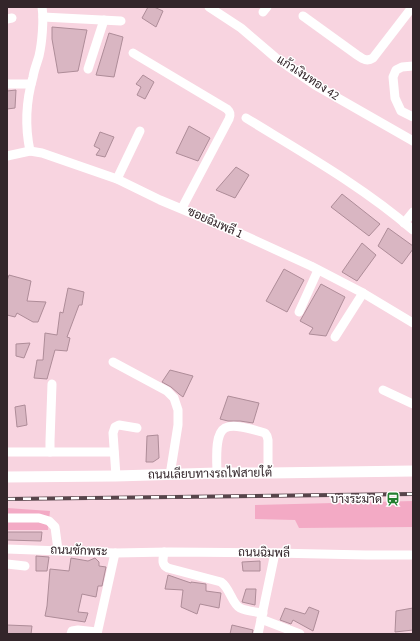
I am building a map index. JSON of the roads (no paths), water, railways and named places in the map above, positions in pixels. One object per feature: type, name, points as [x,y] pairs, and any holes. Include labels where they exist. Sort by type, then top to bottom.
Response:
[{"type":"main road","name":"ถนนเลียบทางรถไฟสายใต้","points":[[7,477],[413,471]]},
{"type":"street","points":[[30,151],[27,114],[31,84],[39,55],[43,17],[42,7]]},
{"type":"street","name":"แก้วเงินทอง 42","points":[[209,7],[241,28],[276,58],[315,85],[413,142]]},
{"type":"street","points":[[303,16],[364,60],[370,60],[410,11]]},
{"type":"street","points":[[43,17],[121,21]]},
{"type":"street","points":[[88,69],[104,20]]},
{"type":"street","points":[[133,54],[230,112],[229,119],[182,208]]},
{"type":"street","points":[[413,66],[402,67],[396,70],[393,77],[395,98],[401,111],[413,117]]},
{"type":"street","points":[[7,84],[31,84]]},
{"type":"street","points":[[246,118],[340,175],[413,230]]},
{"type":"street","points":[[117,179],[140,131]]},
{"type":"street","name":"ซอยฉิมพลี 1","points":[[7,156],[30,151],[42,153],[117,179],[160,200],[239,233],[318,270],[363,293],[413,323]]},
{"type":"street","points":[[404,222],[413,212]]},
{"type":"street","points":[[299,312],[318,270]]},
{"type":"street","points":[[335,337],[363,293]]},
{"type":"street","points":[[113,362],[167,391],[174,398],[178,410],[178,425],[170,475]]},
{"type":"street","points":[[50,452],[52,384]]},
{"type":"street","points":[[383,390],[413,404]]},
{"type":"street","points":[[116,476],[113,434],[115,427],[119,424],[137,428]]},
{"type":"street","points":[[217,473],[218,440],[224,428],[229,427],[241,427],[265,433],[268,440],[268,473]]},
{"type":"street","points":[[7,452],[114,452]]},
{"type":"street","points":[[7,518],[39,518],[49,521],[55,527],[58,550]]},
{"type":"street","name":"ถนนชักพระ","points":[[7,549],[115,553],[97,633]]},
{"type":"street","points":[[164,552],[162,563],[165,567],[221,582],[225,585],[236,605],[240,608],[262,616],[300,634]]},
{"type":"street","name":"ถนนฉิมพลี","points":[[115,553],[164,552],[366,556],[413,555]]},
{"type":"street","points":[[258,634],[274,553]]},
{"type":"street","points":[[7,564],[25,566]]},
{"type":"street","points":[[71,634],[72,631],[78,630],[97,633]]},
{"type":"railway","points":[[7,499],[413,494]]},
{"type":"place","name":"บางระมาด","points":[[393,499]]}]
